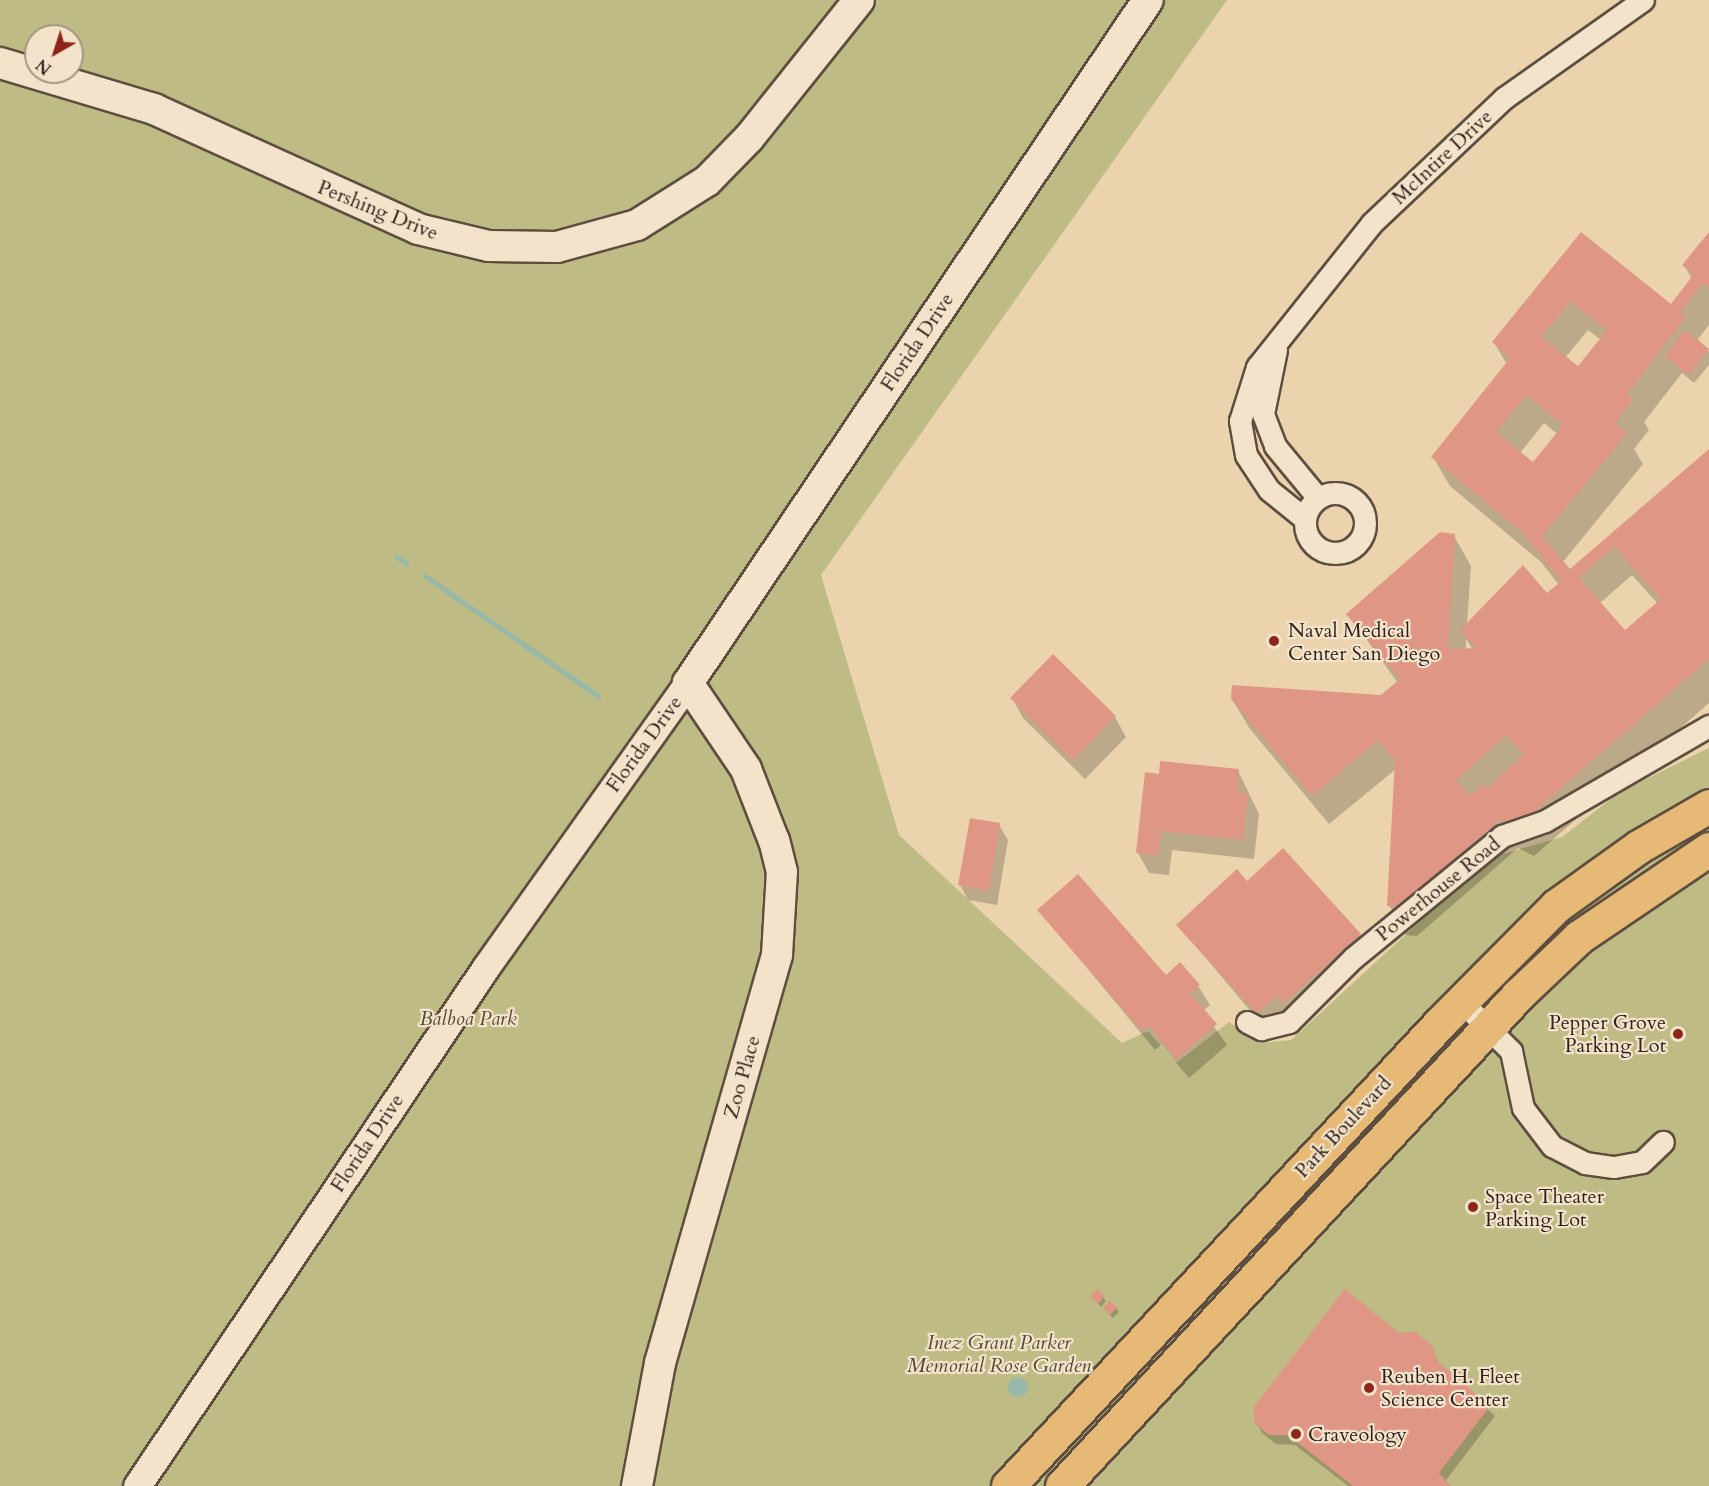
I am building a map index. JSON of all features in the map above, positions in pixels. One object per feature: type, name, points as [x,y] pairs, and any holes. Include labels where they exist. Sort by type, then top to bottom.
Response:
[{"type":"main road","name":"Pershing Drive","points":[[72,84],[154,109],[418,230],[489,246],[557,247],[637,225],[707,181],[749,138],[859,0]]},
{"type":"main road","name":"Florida Drive","points":[[688,683],[1148,0]]},
{"type":"main road","name":"Pershing Drive","points":[[0,63],[24,70]]},
{"type":"main road","name":"Pershing Drive","points":[[0,69],[24,71]]},
{"type":"main road","name":"Zoo Place","points":[[636,1486],[660,1363],[777,955],[782,872],[774,840],[746,769],[688,683]]},
{"type":"main road","name":"Park Boulevard","points":[[1008,1486],[1461,1001],[1556,906],[1638,847],[1709,806]]},
{"type":"main road","name":"Park Boulevard","points":[[1062,1486],[1488,1027],[1579,937],[1709,849]]},
{"type":"street","name":"McIntire Drive","points":[[1305,519],[1269,490],[1246,455],[1240,421],[1248,387],[1257,367],[1276,350],[1372,223],[1504,98],[1643,0]]},
{"type":"street","name":"McIntire Drive","points":[[1276,350],[1263,414],[1275,446],[1318,498]]},
{"type":"street","points":[[1339,493],[1359,504],[1366,524],[1359,543],[1339,554],[1319,549],[1305,519],[1318,498],[1339,493]]},
{"type":"street","name":"Florida Drive","points":[[137,1486],[486,967],[688,683]]},
{"type":"street","name":"Powerhouse Road","points":[[1247,1022],[1262,1029],[1289,1022],[1353,957],[1502,836],[1545,821],[1709,726]]},
{"type":"street","points":[[1461,1001],[1511,1051],[1523,1108],[1552,1146],[1585,1163],[1614,1167],[1642,1162],[1663,1142]]},
{"type":"green space","name":"Balboa Park","points":[[0,0],[1227,0],[821,575],[899,835],[1122,1043],[1148,1031],[1176,1063],[1229,1022],[1260,1043],[1291,1040],[1489,858],[1562,837],[1620,792],[1709,748],[1709,1486],[0,1486]]},
{"type":"shaded area","points":[[1018,1377],[1025,1380],[1028,1387],[1025,1394],[1018,1397],[1011,1394],[1008,1387],[1011,1380]]},
{"type":"building","name":"Naval Medical Center San Diego","points":[[1581,232],[1671,304],[1694,274],[1682,265],[1709,232],[1709,288],[1703,283],[1680,311],[1686,317],[1627,394],[1633,400],[1615,423],[1627,433],[1542,537],[1570,569],[1709,449],[1709,659],[1516,827],[1501,819],[1399,907],[1387,906],[1395,760],[1378,740],[1312,796],[1231,699],[1232,685],[1381,695],[1400,679],[1346,614],[1440,532],[1455,534],[1448,649],[1477,648],[1460,630],[1523,565],[1547,593],[1561,581],[1523,533],[1431,457],[1510,358],[1492,342]],"holes":[[[1570,301],[1607,330],[1578,366],[1541,337]],[[1527,395],[1563,425],[1533,462],[1496,432]],[[1614,546],[1661,599],[1625,630],[1579,578]],[[1506,735],[1524,754],[1487,789],[1483,784],[1470,796],[1456,781]]]},
{"type":"building","points":[[1685,330],[1709,349],[1688,375],[1665,356]]},
{"type":"building","points":[[1053,654],[1116,716],[1073,760],[1010,698]]},
{"type":"building","points":[[1160,761],[1239,769],[1237,792],[1248,793],[1243,840],[1161,831],[1158,856],[1136,853],[1145,772],[1159,774]]},
{"type":"building","points":[[970,818],[1000,823],[989,891],[958,885]]},
{"type":"building","points":[[1283,848],[1361,934],[1284,1003],[1277,995],[1257,1014],[1176,925],[1237,869],[1247,881]]},
{"type":"building","points":[[1078,874],[1166,975],[1180,962],[1200,985],[1190,993],[1217,1024],[1177,1059],[1149,1026],[1142,1031],[1037,910]]},
{"type":"building","points":[[1097,1289],[1104,1296],[1098,1304],[1090,1297]]},
{"type":"building","name":"Reuben H. Fleet Science Center","points":[[1345,1289],[1399,1333],[1414,1331],[1433,1346],[1436,1360],[1490,1406],[1439,1473],[1451,1486],[1353,1486],[1288,1435],[1269,1435],[1255,1424],[1254,1407]]},
{"type":"building","points":[[1110,1300],[1117,1307],[1110,1315],[1103,1308]]},
{"type":"waterway","points":[[397,557],[406,563]]},
{"type":"waterway","points":[[425,576],[598,696]]},
{"type":"place","name":"Naval Medical Center San Diego","points":[[1274,641]]},
{"type":"place","name":"Pepper Grove Parking Lot","points":[[1678,1034]]},
{"type":"place","name":"Space Theater Parking Lot","points":[[1473,1207]]},
{"type":"place","name":"Reuben H. Fleet Science Center","points":[[1369,1388]]},
{"type":"place","name":"Craveology","points":[[1296,1434]]},
{"type":"park label","name":"Inez Grant Parker Memorial Rose Garden","points":[[999,1354]]}]
